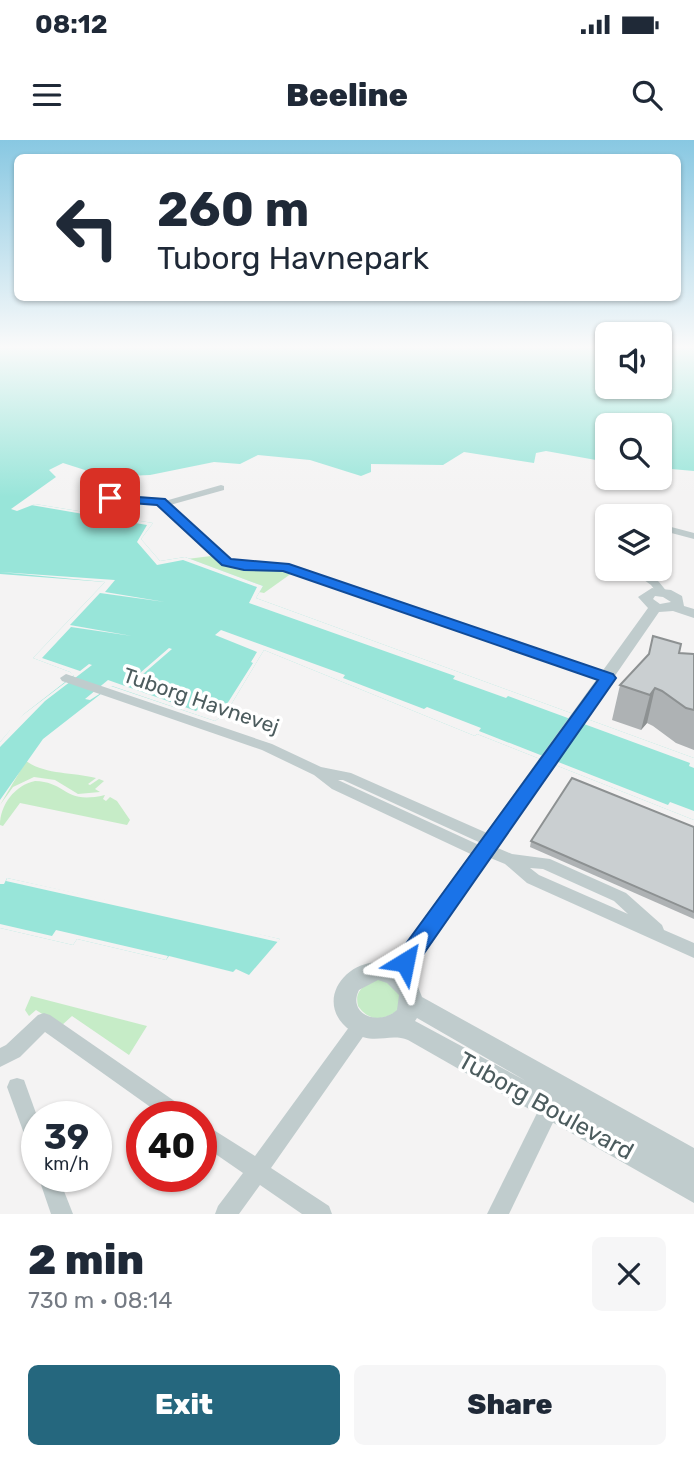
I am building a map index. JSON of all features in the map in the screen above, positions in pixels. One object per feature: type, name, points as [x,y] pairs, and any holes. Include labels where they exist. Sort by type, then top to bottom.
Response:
[{"type":"street","points":[[165,504],[221,488]]},
{"type":"street","points":[[98,496],[153,500],[165,504],[226,562],[244,566],[284,567],[608,678]]},
{"type":"street","points":[[672,531],[694,537]]},
{"type":"street","points":[[653,581],[656,583],[659,599]]},
{"type":"street","points":[[396,975],[608,678],[659,599],[670,594],[676,604],[694,614]]},
{"type":"street","points":[[676,604],[694,607]]},
{"type":"street","name":"Tuborg Havnevej","points":[[66,678],[267,747],[319,772],[337,786],[486,848],[510,860],[533,879],[694,951]]},
{"type":"street","name":"Tuborg Havnevej","points":[[510,860],[545,863],[620,897],[661,935]]},
{"type":"street","points":[[378,970],[396,975],[409,988],[412,1003],[405,1019],[397,1025],[380,1030],[361,1025],[348,1012],[345,1003],[348,986],[354,979],[368,971],[378,970]]},
{"type":"street","name":"Tuborg Boulevard","points":[[412,1003],[694,1163]]},
{"type":"street","points":[[0,1058],[13,1051],[44,1021],[159,1101]]},
{"type":"street","points":[[226,1214],[361,1025]]},
{"type":"street","name":"Tuborg Boulevard","points":[[397,1025],[415,1032],[694,1189]]},
{"type":"street","points":[[17,1087],[22,1101]]},
{"type":"street","points":[[498,1214],[550,1108]]},
{"type":"street","points":[[217,1143],[321,1214]]},
{"type":"street","points":[[54,1192],[62,1214]]},
{"type":"shaded area","points":[[0,396],[595,396],[595,399],[672,399],[672,396],[694,396],[694,471],[672,469],[672,413],[595,413],[595,460],[546,451],[536,453],[534,463],[464,452],[443,465],[371,464],[371,472],[361,476],[310,460],[258,455],[240,464],[214,462],[150,475],[127,476],[110,470],[101,474],[92,469],[88,471],[63,463],[49,470],[56,477],[11,509],[17,511],[35,504],[153,523],[141,539],[160,561],[185,557],[263,586],[256,598],[694,758],[694,820],[477,734],[475,736],[264,650],[226,713],[215,721],[111,686],[43,739],[0,800],[0,742],[24,714],[74,675],[33,658],[105,582],[0,574]]},
{"type":"shaded area","points":[[211,556],[230,566],[292,573],[264,593],[259,592],[262,587],[187,559]]},
{"type":"shaded area","points":[[26,761],[42,769],[96,778],[88,784],[90,785],[99,779],[104,781],[95,789],[100,792],[78,794],[55,780],[34,777],[13,787],[0,805]]},
{"type":"shaded area","points":[[35,781],[46,782],[81,797],[105,795],[103,799],[106,801],[110,797],[117,801],[130,820],[127,825],[20,803],[3,826],[0,825],[3,810],[10,797],[21,787]]},
{"type":"shaded area","points":[[7,878],[280,939],[249,975],[236,969],[233,972],[169,956],[166,960],[77,939],[73,945],[0,928],[0,884],[4,884]]},
{"type":"shaded area","points":[[378,979],[385,980],[400,993],[398,1010],[382,1018],[367,1015],[358,1006],[357,1000],[362,989]]},
{"type":"shaded area","points":[[31,996],[147,1026],[129,1055],[72,1016],[61,1026],[36,1010],[29,1016],[25,1010]]},
{"type":"pier","points":[[31,505],[153,523],[141,539],[160,561],[185,557],[263,586],[256,598],[694,758],[694,768],[689,766],[690,763],[249,603],[257,587],[183,560],[157,565],[137,542],[147,525]]},
{"type":"pier","points":[[0,572],[115,580],[105,592],[165,602],[100,593],[70,625],[132,636],[71,627],[42,658],[80,671],[89,664],[92,665],[45,701],[0,747],[0,742],[10,730],[8,729],[74,676],[33,658],[105,582]]},
{"type":"pier","points":[[221,630],[345,675],[343,678],[424,709],[427,707],[481,728],[479,731],[668,805],[670,802],[694,811],[694,820],[477,734],[475,736],[264,650],[226,713],[215,721],[112,686],[90,700],[85,699],[108,680],[125,686],[169,648],[172,649],[128,687],[196,711],[207,700],[227,704],[257,652],[215,635]]},
{"type":"pier","points":[[7,878],[280,939],[278,942],[6,881]]},
{"type":"pier","points":[[0,924],[52,936],[56,930],[168,956],[166,960],[77,939],[73,945],[0,928]]},
{"type":"building","points":[[653,636],[681,644],[679,653],[694,654],[694,710],[686,708],[655,688],[650,695],[620,685],[649,654]]},
{"type":"building","points":[[572,778],[694,827],[694,912],[531,841]]},
{"type":"route","points":[[110,498],[160,501],[226,562],[244,566],[284,567],[608,678],[405,962]]}]
